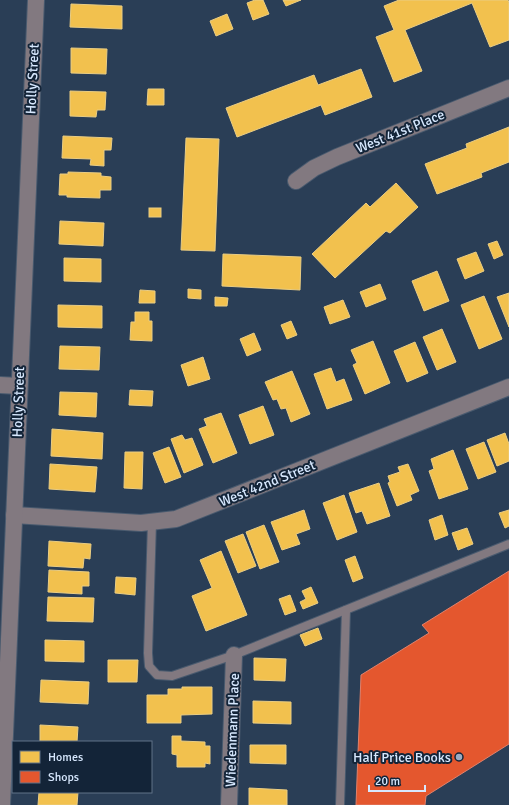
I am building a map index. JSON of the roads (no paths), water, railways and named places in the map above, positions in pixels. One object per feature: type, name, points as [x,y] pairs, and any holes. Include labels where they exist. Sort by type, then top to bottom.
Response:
[{"type":"street","name":"Holly Street","points":[[2,805],[36,0]]},
{"type":"street","name":"West 41st Place","points":[[296,181],[314,168],[337,156],[509,88]]},
{"type":"street","points":[[0,385],[19,386]]},
{"type":"street","name":"West 42nd Street","points":[[14,514],[141,523],[176,519],[509,386]]},
{"type":"street","name":"Wiedenmann Place","points":[[229,805],[234,655]]},
{"type":"lane","points":[[152,522],[148,654],[149,666],[157,675],[172,676],[234,655],[509,544]]},
{"type":"lane","points":[[340,805],[346,610]]},
{"type":"place","name":"Half Price Books","points":[[459,757]]}]
